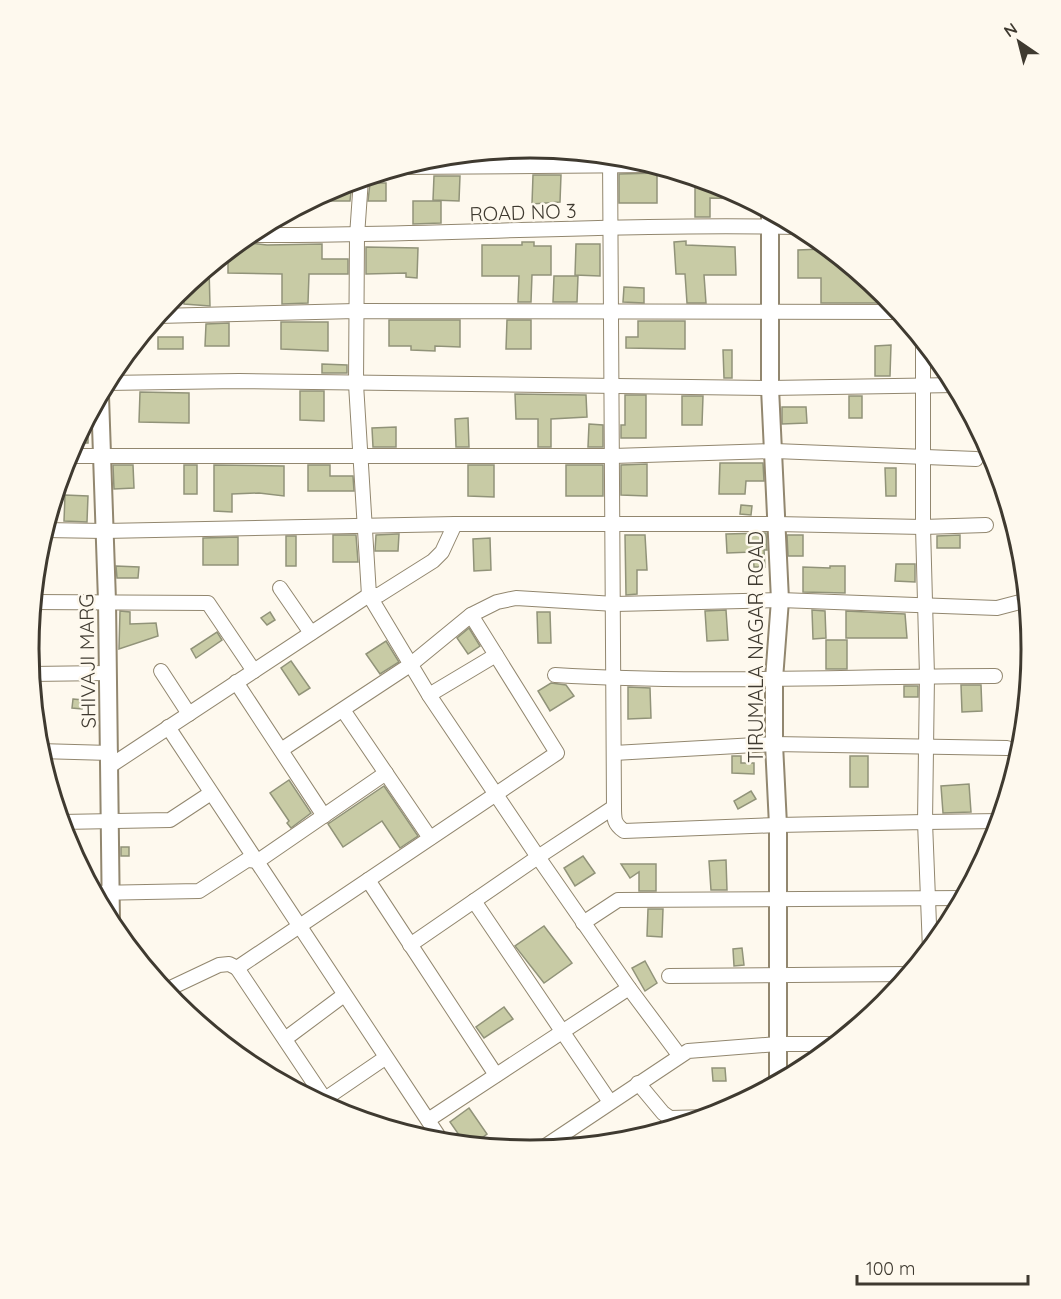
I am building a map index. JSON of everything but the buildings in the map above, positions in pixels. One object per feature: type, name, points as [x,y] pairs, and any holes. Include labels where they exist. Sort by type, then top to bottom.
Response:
[{"type":"street","points":[[444,165],[583,161]]},
{"type":"street","points":[[610,164],[615,604],[614,820],[616,826],[624,831],[778,825],[991,821]]},
{"type":"street","points":[[360,188],[357,236],[356,384],[369,595],[429,695],[538,857],[629,988],[679,1055]]},
{"type":"street","name":"ROAD NO 3","points":[[267,235],[357,236],[611,229],[767,219]]},
{"type":"street","name":"TIRUMALA NAGAR ROAD","points":[[771,221],[770,388],[775,451],[780,600],[774,679],[778,825],[778,1074]]},
{"type":"street","points":[[170,316],[356,311],[888,312]]},
{"type":"street","points":[[922,353],[927,676],[925,822],[929,936]]},
{"type":"street","points":[[118,383],[238,381],[770,388],[944,385]]},
{"type":"street","name":"SHIVAJI MARG","points":[[100,414],[110,759],[109,822],[102,890]]},
{"type":"street","points":[[78,456],[613,456],[775,451],[976,459]]},
{"type":"street","points":[[50,753],[110,759],[168,727],[369,595],[379,595],[433,561],[442,552],[455,524]]},
{"type":"street","points":[[54,530],[455,524],[776,524],[923,527],[986,525]]},
{"type":"street","points":[[280,588],[311,633]]},
{"type":"street","points":[[280,750],[410,665],[471,615],[497,602],[516,598],[615,604],[780,600],[997,608],[1020,602]]},
{"type":"street","points":[[41,602],[208,603],[254,671]]},
{"type":"street","points":[[237,968],[558,753],[471,615]]},
{"type":"street","points":[[429,695],[496,655]]},
{"type":"street","points":[[161,671],[189,714]]},
{"type":"street","points":[[40,674],[107,673]]},
{"type":"street","points":[[555,675],[614,678],[774,679],[995,676]]},
{"type":"street","points":[[236,682],[324,816]]},
{"type":"street","points":[[343,710],[430,838]]},
{"type":"street","points":[[168,727],[436,1132]]},
{"type":"street","points":[[614,753],[774,744],[1007,748]]},
{"type":"street","points":[[103,892],[199,891],[247,860],[258,861],[386,772]]},
{"type":"street","points":[[70,822],[170,820],[211,793]]},
{"type":"street","points":[[410,945],[614,807]]},
{"type":"street","points":[[368,880],[496,1075]]},
{"type":"street","points":[[583,923],[618,900],[954,898]]},
{"type":"street","points":[[474,901],[610,1102]]},
{"type":"street","points":[[173,987],[219,965],[229,964],[237,968],[319,1093]]},
{"type":"street","points":[[669,976],[900,974]]},
{"type":"street","points":[[428,1120],[629,988]]},
{"type":"street","points":[[285,1039],[344,995]]},
{"type":"street","points":[[554,1140],[679,1055],[697,1048],[823,1044]]},
{"type":"street","points":[[332,1099],[385,1058]]},
{"type":"street","points":[[638,1083],[663,1113],[670,1118],[679,1118]]}]
